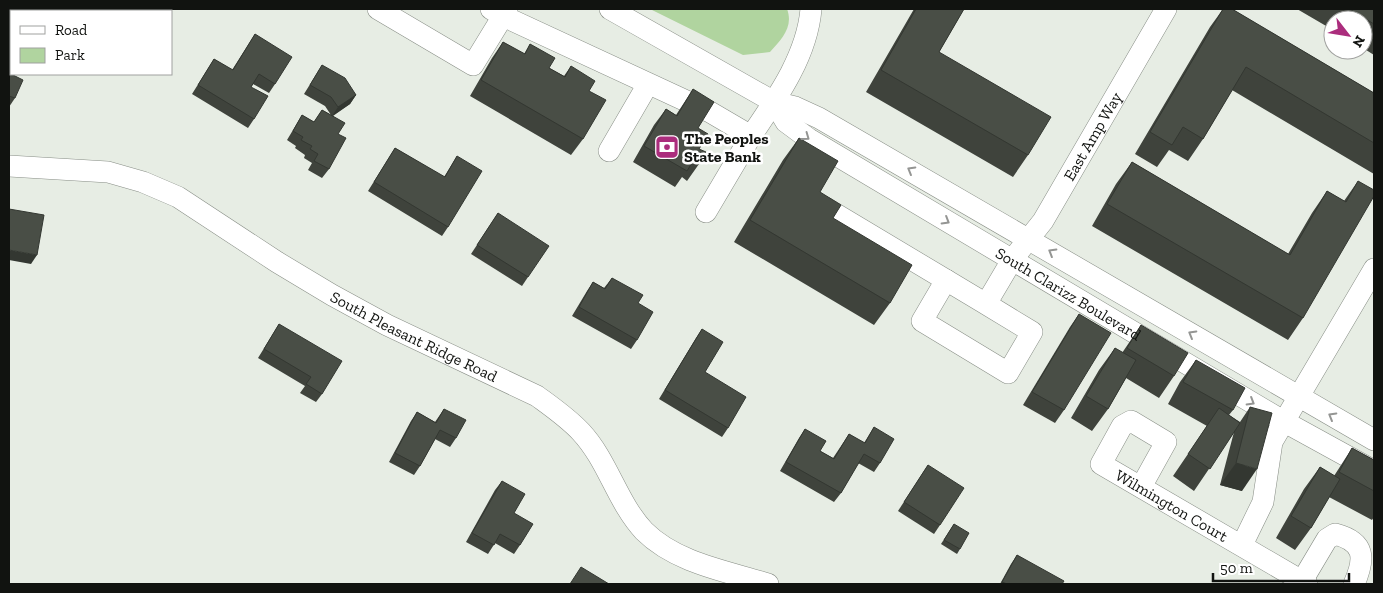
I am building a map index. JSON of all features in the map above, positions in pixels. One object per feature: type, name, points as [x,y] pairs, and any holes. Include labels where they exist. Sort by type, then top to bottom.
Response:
[{"type":"street","points":[[378,9],[473,65],[500,11],[648,84],[710,112],[751,136]]},
{"type":"street","name":"South Clarizz Boulevard","points":[[610,9],[774,102],[794,106],[819,118],[1374,440]]},
{"type":"street","points":[[706,212],[793,69],[808,32],[811,9]]},
{"type":"street","name":"East Amp Way","points":[[986,304],[1012,260],[1043,221],[1166,9]]},
{"type":"street","points":[[609,151],[648,84]]},
{"type":"street","name":"South Clarizz Boulevard","points":[[774,102],[786,122],[809,140],[1284,421],[1374,471]]},
{"type":"street","name":"South Pleasant Ridge Road","points":[[9,166],[108,172],[143,182],[178,197],[277,262],[332,295],[387,325],[537,396],[582,432],[627,509],[645,531],[660,544],[690,561],[768,584]]},
{"type":"street","points":[[824,207],[946,280],[986,304],[1032,332],[1008,372],[922,321],[946,280]]},
{"type":"street","name":"Wilmington Court","points":[[1242,545],[1263,502],[1272,442],[1374,269]]},
{"type":"street","name":"Wilmington Court","points":[[1141,487],[1166,442],[1131,421],[1122,426],[1101,464],[1304,583],[1327,539],[1335,534],[1347,537],[1361,551],[1360,570],[1354,584]]},
{"type":"green space","points":[[650,9],[787,9],[789,22],[785,33],[770,52],[743,55]]},
{"type":"building","points":[[916,9],[964,9],[939,52],[1051,117],[1028,155],[881,70]]},
{"type":"building","points":[[1223,9],[1232,9],[1374,93],[1374,143],[1246,67],[1203,139],[1183,127],[1172,145],[1150,132]]},
{"type":"building","points":[[1349,9],[1374,9],[1374,24],[1373,10]]},
{"type":"building","points":[[255,34],[292,57],[275,84],[259,74],[251,87],[268,96],[254,119],[198,85],[214,59],[233,70]]},
{"type":"building","points":[[503,42],[525,54],[530,44],[555,58],[549,68],[565,77],[571,66],[595,81],[589,91],[606,100],[583,139],[481,80]]},
{"type":"building","points":[[322,65],[345,78],[356,95],[338,107],[331,97],[310,85]]},
{"type":"building","points":[[9,73],[23,80],[15,98],[9,96]]},
{"type":"building","name":"The Peoples State Bank","points":[[693,89],[714,102],[698,128],[708,134],[699,149],[706,152],[699,164],[693,161],[687,171],[644,146],[666,109],[677,116]]},
{"type":"building","points":[[322,110],[345,123],[338,134],[346,138],[329,169],[314,161],[318,154],[310,149],[312,146],[301,140],[303,137],[293,131],[302,115],[314,122]]},
{"type":"building","points":[[799,138],[838,161],[820,192],[841,205],[833,218],[912,265],[890,303],[750,220]]},
{"type":"building","points":[[395,148],[445,177],[457,156],[482,171],[448,227],[374,182]]},
{"type":"building","points":[[1132,162],[1290,255],[1327,191],[1346,202],[1358,181],[1374,190],[1374,196],[1303,318],[1107,204]]},
{"type":"building","points":[[9,209],[44,215],[37,255],[9,250]]},
{"type":"building","points":[[498,213],[549,246],[528,277],[477,245]]},
{"type":"building","points":[[612,278],[643,295],[638,303],[653,312],[637,340],[579,307],[593,282],[605,289]]},
{"type":"building","points":[[1079,314],[1111,333],[1064,410],[1032,392]]},
{"type":"building","points":[[279,324],[342,361],[322,394],[306,384],[311,377],[264,349]]},
{"type":"building","points":[[1141,325],[1188,353],[1174,376],[1127,348]]},
{"type":"building","points":[[702,329],[723,342],[705,372],[746,397],[728,428],[665,390]]},
{"type":"building","points":[[1115,348],[1136,360],[1108,409],[1086,396]]},
{"type":"building","points":[[1196,360],[1245,388],[1233,410],[1183,382]]},
{"type":"building","points":[[1250,407],[1272,413],[1257,469],[1236,463]]},
{"type":"building","points":[[1219,408],[1240,423],[1210,469],[1188,454]]},
{"type":"building","points":[[444,409],[466,420],[456,438],[440,430],[420,466],[395,453],[417,412],[436,423]]},
{"type":"building","points":[[874,427],[894,439],[880,463],[864,454],[841,493],[786,462],[805,429],[826,441],[820,451],[834,459],[849,434],[865,443]]},
{"type":"building","points":[[1352,448],[1374,460],[1374,491],[1339,472]]},
{"type":"building","points":[[928,465],[964,488],[940,525],[904,502]]},
{"type":"building","points":[[1320,467],[1340,479],[1311,528],[1291,516]]},
{"type":"building","points":[[502,481],[525,494],[514,513],[533,524],[520,545],[500,534],[494,545],[472,533]]},
{"type":"building","points":[[954,524],[969,533],[960,549],[944,540]]},
{"type":"building","points":[[1017,555],[1064,581],[1062,584],[1007,584],[1002,582]]},
{"type":"building","points":[[581,567],[609,584],[570,584]]},
{"type":"place","name":"The Peoples State Bank","points":[[667,147]]}]
